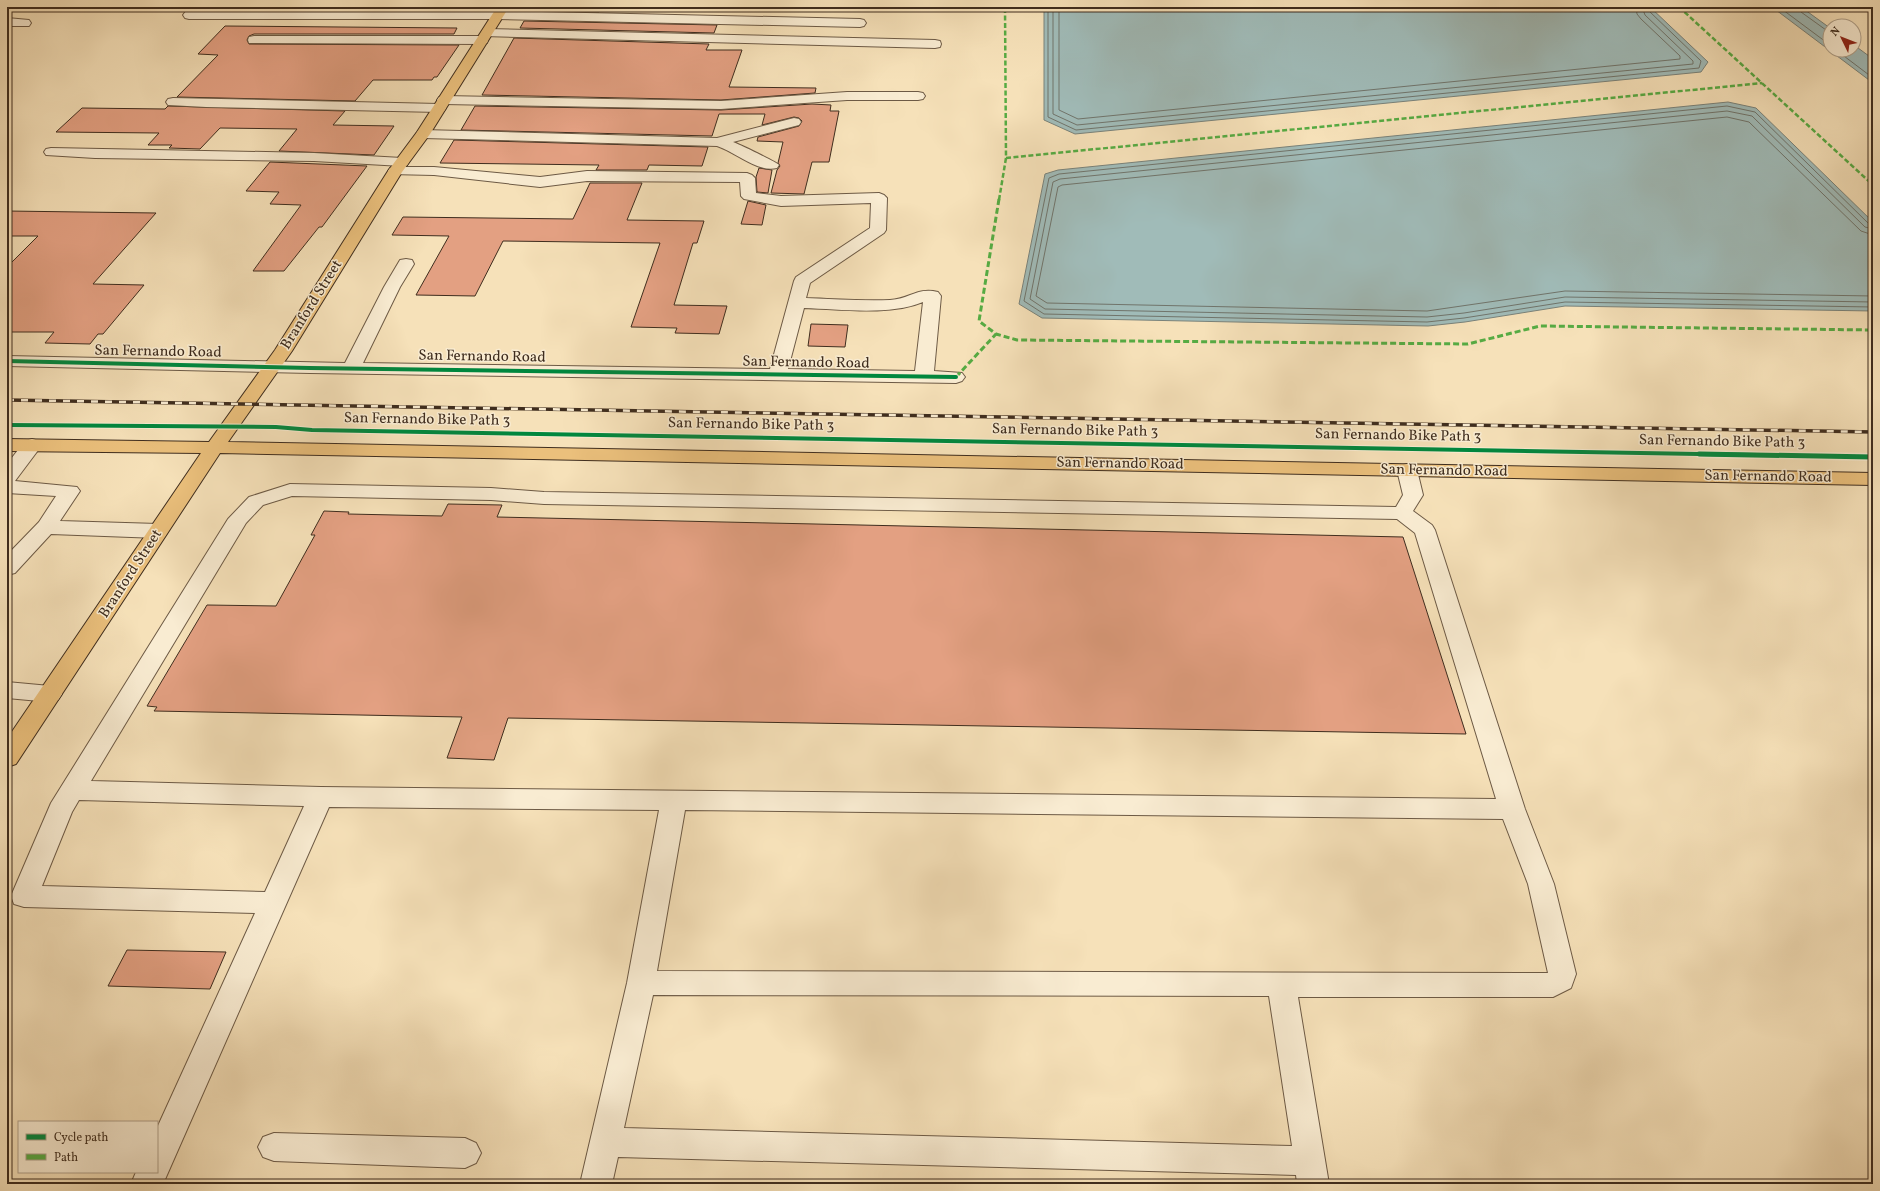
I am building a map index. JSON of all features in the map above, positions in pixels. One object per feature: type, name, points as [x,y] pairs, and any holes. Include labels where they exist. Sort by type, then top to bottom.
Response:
[{"type":"main road","name":"Branford Street","points":[[7,758],[102,618],[214,448],[283,351],[399,166],[423,134],[500,11]]},
{"type":"main road","name":"San Fernando Road","points":[[7,445],[1873,479]]},
{"type":"street","points":[[196,7],[189,15],[500,11],[860,23]]},
{"type":"street","points":[[7,22],[25,23]]},
{"type":"street","points":[[254,40],[484,36],[935,44]]},
{"type":"street","points":[[173,102],[230,105],[442,104],[721,106],[840,96],[918,96]]},
{"type":"street","points":[[717,142],[794,122]]},
{"type":"street","points":[[423,134],[717,142],[729,144],[750,158],[772,165]]},
{"type":"street","points":[[51,152],[107,155],[342,157],[434,171],[540,182],[586,176],[748,178],[749,196],[781,201],[879,198],[878,230],[802,281],[778,374]]},
{"type":"street","points":[[352,367],[392,287],[406,264]]},
{"type":"street","points":[[796,303],[891,305],[909,302],[926,295],[932,296],[924,376]]},
{"type":"street","name":"San Fernando Road","points":[[7,361],[956,377]]},
{"type":"street","points":[[7,478],[32,445]]},
{"type":"street","points":[[1402,513],[1414,495],[1406,470]]},
{"type":"street","points":[[7,487],[70,492],[46,527],[7,568]]},
{"type":"street","points":[[274,903],[24,896],[60,810],[238,519],[256,501],[290,490],[491,494],[544,498],[1402,513],[1425,530],[1512,809],[1540,884],[1562,974],[1561,980],[1553,985],[641,983]]},
{"type":"street","points":[[46,527],[158,531]]},
{"type":"street","points":[[7,690],[50,694]]},
{"type":"street","points":[[72,790],[322,797],[1512,809]]},
{"type":"street","points":[[158,1160],[322,797]]},
{"type":"street","points":[[596,1184],[641,983],[674,800]]},
{"type":"street","points":[[605,1142],[1311,1172],[1282,985]]},
{"type":"street","points":[[274,1147],[465,1153]]},
{"type":"street","points":[[147,1184],[152,1173]]},
{"type":"water","points":[[1044,7],[1650,7],[1708,62],[1701,72],[1075,134],[1044,120]]},
{"type":"water","points":[[1772,7],[1801,7],[1822,22],[1822,45]]},
{"type":"water","points":[[1862,51],[1873,59],[1873,83],[1840,58],[1862,58]]},
{"type":"water","points":[[1728,102],[1756,108],[1873,222],[1873,311],[1565,306],[1465,322],[1428,326],[1042,318],[1019,304],[1045,174],[1058,170]]},
{"type":"building","points":[[544,7],[602,7],[599,12],[542,10]]},
{"type":"building","points":[[524,21],[717,25],[714,33],[520,28]]},
{"type":"building","points":[[225,26],[457,28],[454,34],[254,34],[249,36],[247,40],[249,44],[459,45],[437,77],[434,77],[432,80],[373,80],[355,101],[177,97],[218,55],[198,54]]},
{"type":"building","points":[[514,38],[709,44],[706,50],[742,50],[729,87],[816,88],[815,93],[721,100],[482,95]]},
{"type":"building","points":[[812,104],[831,105],[830,111],[839,111],[829,162],[812,162],[804,194],[771,193],[777,170],[780,166],[778,163],[783,142],[757,141],[758,137],[799,126],[802,121],[799,118],[794,117],[762,125],[765,114],[719,114],[712,136],[461,130],[475,106],[721,110]]},
{"type":"building","points":[[168,106],[345,111],[333,125],[394,126],[374,155],[279,151],[297,129],[220,128],[200,149],[169,148],[172,145],[148,145],[159,133],[56,132],[82,108],[165,109]]},
{"type":"building","points":[[454,140],[708,147],[702,166],[649,165],[647,170],[596,170],[599,165],[440,163]]},
{"type":"building","points":[[270,162],[367,166],[322,227],[319,227],[284,271],[253,271],[301,205],[270,204],[279,192],[246,191]]},
{"type":"building","points":[[759,168],[772,170],[768,193],[757,192],[756,177]]},
{"type":"building","points":[[590,183],[642,183],[627,220],[704,221],[697,243],[693,243],[674,305],[727,306],[719,334],[675,333],[677,328],[631,327],[660,243],[503,241],[475,296],[416,295],[449,236],[392,235],[403,217],[573,219]]},
{"type":"building","points":[[748,201],[766,205],[762,225],[741,224]]},
{"type":"building","points":[[7,211],[156,213],[93,284],[144,285],[103,334],[98,334],[90,344],[45,343],[54,332],[7,332],[7,267],[38,236],[7,236]]},
{"type":"building","points":[[811,324],[848,325],[845,347],[808,346]]},
{"type":"building","points":[[448,504],[502,505],[497,517],[1403,537],[1466,734],[508,718],[494,760],[447,758],[462,717],[154,711],[157,707],[147,706],[207,605],[276,606],[315,535],[311,535],[324,511],[349,512],[348,514],[442,516]]},
{"type":"building","points":[[127,950],[226,952],[210,989],[108,986]]},
{"type":"railway","points":[[7,400],[1873,432]]},
{"type":"marked path","points":[[1005,7],[1006,158],[979,321],[996,334],[1017,340],[1468,344],[1540,326],[1873,330]]},
{"type":"marked path","points":[[1679,7],[1873,185]]},
{"type":"marked path","points":[[1006,158],[1762,83]]},
{"type":"marked path","points":[[956,377],[996,334]]},
{"type":"cycle path","points":[[7,361],[310,368],[956,377]]},
{"type":"cycle path","name":"San Fernando Bike Path 3","points":[[7,425],[276,427],[312,430],[1873,457]]}]
